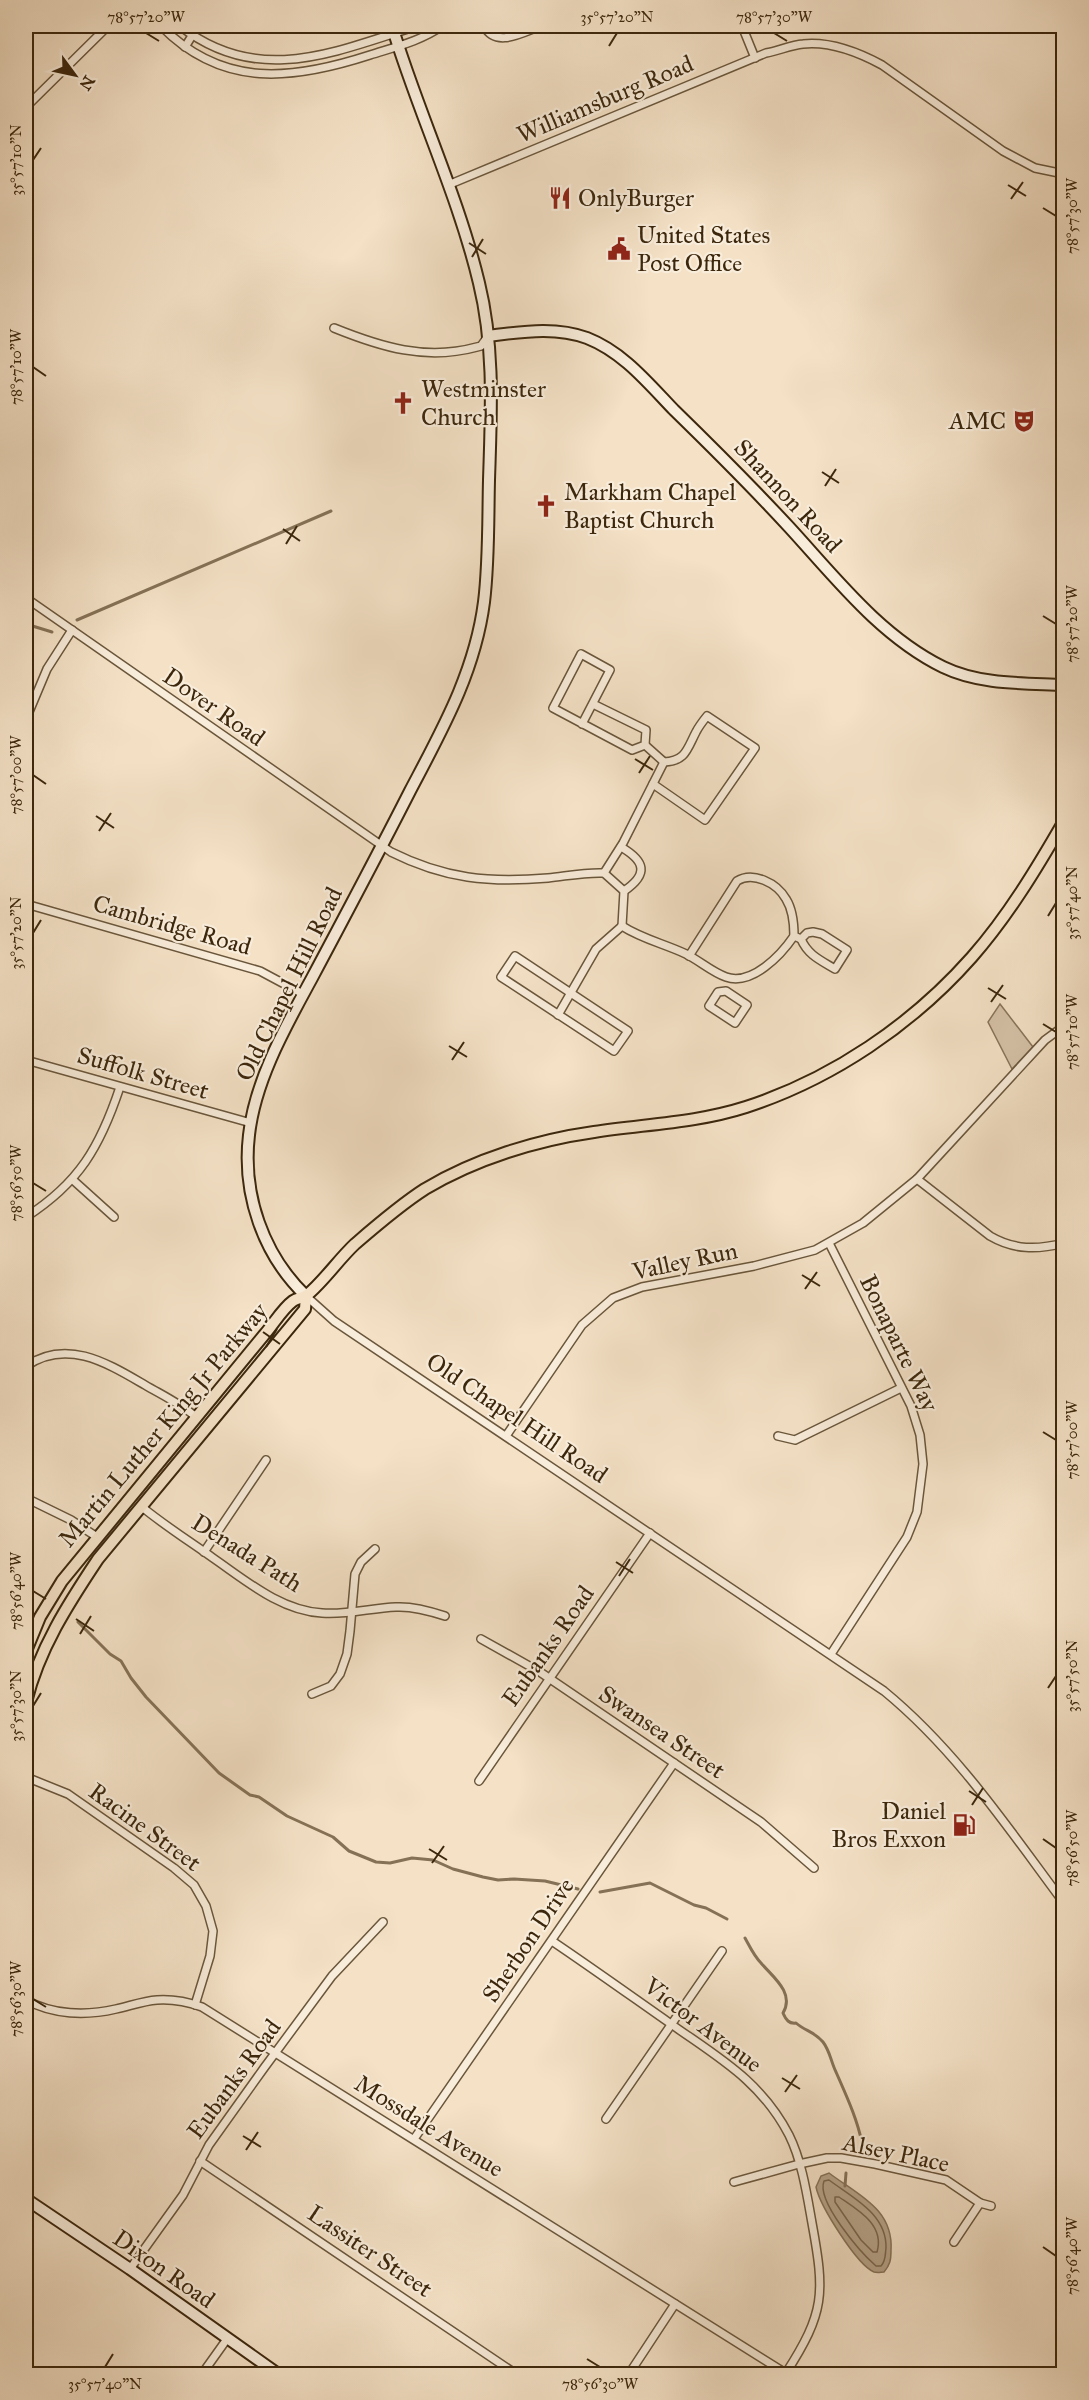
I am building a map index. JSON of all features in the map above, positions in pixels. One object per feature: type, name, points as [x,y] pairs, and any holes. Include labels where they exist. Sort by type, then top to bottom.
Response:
[{"type":"main road","name":"Martin Luther King Jr Parkway","points":[[26,1651],[40,1617],[62,1581],[196,1417],[294,1301],[306,1296],[348,1251],[401,1206],[427,1189],[473,1166],[508,1153],[595,1131],[687,1122],[746,1107],[798,1086],[885,1036],[925,1004],[973,956],[1018,895],[1064,821]]},
{"type":"main road","name":"Martin Luther King Jr Parkway","points":[[26,1702],[49,1640],[73,1596],[98,1560],[305,1309],[306,1296]]},
{"type":"street","points":[[26,107],[108,26]]},
{"type":"street","points":[[161,26],[185,47],[210,61],[253,74],[278,75],[305,73],[335,66],[399,46],[431,34],[442,26]]},
{"type":"street","points":[[180,26],[216,48],[234,54],[279,61],[304,59],[331,53],[393,29],[417,26]]},
{"type":"street","points":[[185,47],[198,26]]},
{"type":"street","points":[[484,26],[488,33],[497,38],[504,38],[541,26]]},
{"type":"street","points":[[742,26],[755,58]]},
{"type":"street","name":"Old Chapel Hill Road","points":[[393,29],[470,249],[480,287],[488,336],[492,398],[484,601],[480,630],[463,686],[382,847],[303,994],[274,1054],[254,1106],[248,1174],[258,1221],[275,1259],[290,1281],[334,1321],[884,1691],[931,1732],[974,1782],[1064,1903]]},
{"type":"street","name":"Williamsburg Road","points":[[448,185],[755,58],[801,44],[825,45],[852,51],[882,65],[1004,151],[1035,168],[1064,174]]},
{"type":"street","points":[[334,328],[396,350],[428,353],[481,346],[488,336]]},
{"type":"street","name":"Shannon Road","points":[[488,336],[532,331],[564,332],[586,338],[615,353],[748,483],[862,606],[892,635],[928,659],[966,675],[999,681],[1064,685]]},
{"type":"street","name":"Dover Road","points":[[26,598],[382,847],[417,865],[464,878],[511,880],[604,873]]},
{"type":"street","points":[[26,719],[47,669],[72,630]]},
{"type":"street","points":[[582,724],[610,670],[580,654],[553,708],[582,724],[632,750],[645,745]]},
{"type":"street","points":[[593,704],[646,730],[645,745]]},
{"type":"street","points":[[653,784],[705,820],[755,748],[707,716],[696,731],[685,756],[664,762]]},
{"type":"street","points":[[645,745],[664,762]]},
{"type":"street","points":[[624,891],[604,873],[621,848],[664,762]]},
{"type":"street","points":[[621,848],[640,860],[642,866],[641,873],[634,884],[624,891]]},
{"type":"street","points":[[622,926],[689,956],[729,978],[744,978],[764,967],[798,938],[807,933],[822,934],[847,950],[835,969],[809,953],[798,938],[790,909],[782,892],[766,882],[749,877],[737,882],[730,891],[689,956]]},
{"type":"street","points":[[558,1015],[596,949],[622,926],[624,891]]},
{"type":"street","name":"Cambridge Road","points":[[26,904],[260,971],[303,994]]},
{"type":"street","points":[[515,956],[628,1031],[614,1051],[558,1015],[501,977],[515,956]]},
{"type":"street","points":[[726,991],[729,978]]},
{"type":"street","points":[[726,991],[747,1005],[735,1023],[709,1006],[718,992],[726,991]]},
{"type":"street","name":"Valley Run","points":[[506,1436],[582,1325],[613,1298],[642,1287],[795,1257],[829,1244],[862,1223],[917,1179],[1045,1040],[1064,1026]]},
{"type":"street","name":"Suffolk Street","points":[[26,1060],[251,1123]]},
{"type":"street","points":[[26,1217],[73,1180],[98,1141],[120,1087]]},
{"type":"street","points":[[917,1179],[1002,1243],[1033,1248],[1064,1243]]},
{"type":"street","points":[[73,1180],[114,1216]]},
{"type":"street","name":"Bonaparte Way","points":[[829,1244],[916,1420],[920,1436],[923,1473],[917,1512],[911,1530],[831,1654]]},
{"type":"street","points":[[26,1366],[46,1356],[57,1354],[80,1354],[92,1357],[118,1369],[196,1417]]},
{"type":"street","points":[[778,1436],[795,1440],[901,1388]]},
{"type":"street","points":[[204,1552],[266,1460]]},
{"type":"street","points":[[26,1498],[71,1520],[97,1537]]},
{"type":"street","name":"Denada Path","points":[[142,1507],[204,1552],[284,1603],[319,1613],[352,1613],[397,1607],[425,1610],[445,1616]]},
{"type":"street","name":"Eubanks Road","points":[[479,1780],[650,1533]]},
{"type":"street","points":[[312,1694],[331,1686],[340,1674],[347,1654],[355,1574],[361,1562],[375,1549]]},
{"type":"street","name":"Swansea Street","points":[[481,1639],[550,1679],[674,1763],[774,1832],[814,1868]]},
{"type":"street","name":"Sherbon Drive","points":[[414,2139],[674,1763]]},
{"type":"street","name":"Racine Street","points":[[26,1777],[68,1794],[174,1868],[194,1886],[206,1906],[213,1931],[210,1956],[195,2005]]},
{"type":"street","name":"Eubanks Road","points":[[130,2269],[183,2195],[214,2138],[332,1976],[383,1922]]},
{"type":"street","name":"Victor Avenue","points":[[552,1941],[746,2077],[782,2123],[799,2164],[820,2265],[821,2292],[813,2326],[787,2374]]},
{"type":"street","points":[[606,2119],[722,1952]]},
{"type":"street","name":"Mossdale Avenue","points":[[26,2000],[47,2010],[78,2013],[105,2011],[155,2000],[170,2000],[195,2005],[230,2023],[787,2374]]},
{"type":"street","name":"Alsey Place","points":[[734,2182],[827,2158],[875,2164],[946,2180],[980,2203],[991,2206]]},
{"type":"street","name":"Lassiter Street","points":[[200,2161],[516,2374]]},
{"type":"street","name":"Dixon Road","points":[[26,2199],[130,2269],[278,2374]]},
{"type":"street","points":[[954,2242],[980,2203]]},
{"type":"street","points":[[629,2374],[675,2304]]},
{"type":"street","points":[[202,2374],[227,2339]]},
{"type":"shaded area","points":[[1000,1004],[1033,1047],[1012,1069],[988,1022]]},
{"type":"water","points":[[829,2173],[872,2204],[887,2224],[891,2254],[889,2265],[884,2272],[874,2272],[858,2258],[824,2207],[816,2187],[821,2176]]},
{"type":"waterway","points":[[77,620],[331,511]]},
{"type":"waterway","points":[[26,624],[52,632]]},
{"type":"waterway","points":[[78,1622],[110,1654],[121,1661],[146,1697],[219,1773],[250,1795],[259,1797],[287,1816],[333,1837],[349,1851],[376,1862],[390,1863],[412,1858],[433,1860],[453,1869],[483,1877],[498,1880],[545,1881],[578,1889]]},
{"type":"waterway","points":[[600,1892],[650,1883],[727,1919]]},
{"type":"waterway","points":[[745,1938],[756,1957],[781,1986],[786,1999],[783,2013],[787,2020],[817,2036],[825,2045],[854,2116],[862,2143]]},
{"type":"waterway","points":[[845,2186],[846,2173]]},
{"type":"place","name":"OnlyBurger","points":[[560,198]]},
{"type":"place","name":"United States Post Office","points":[[619,249]]},
{"type":"place","name":"Westminster Church","points":[[403,403]]},
{"type":"place","name":"AMC","points":[[1024,421]]},
{"type":"place","name":"Markham Chapel Baptist Church","points":[[546,506]]},
{"type":"place","name":"Daniel Bros Exxon","points":[[964,1825]]}]
